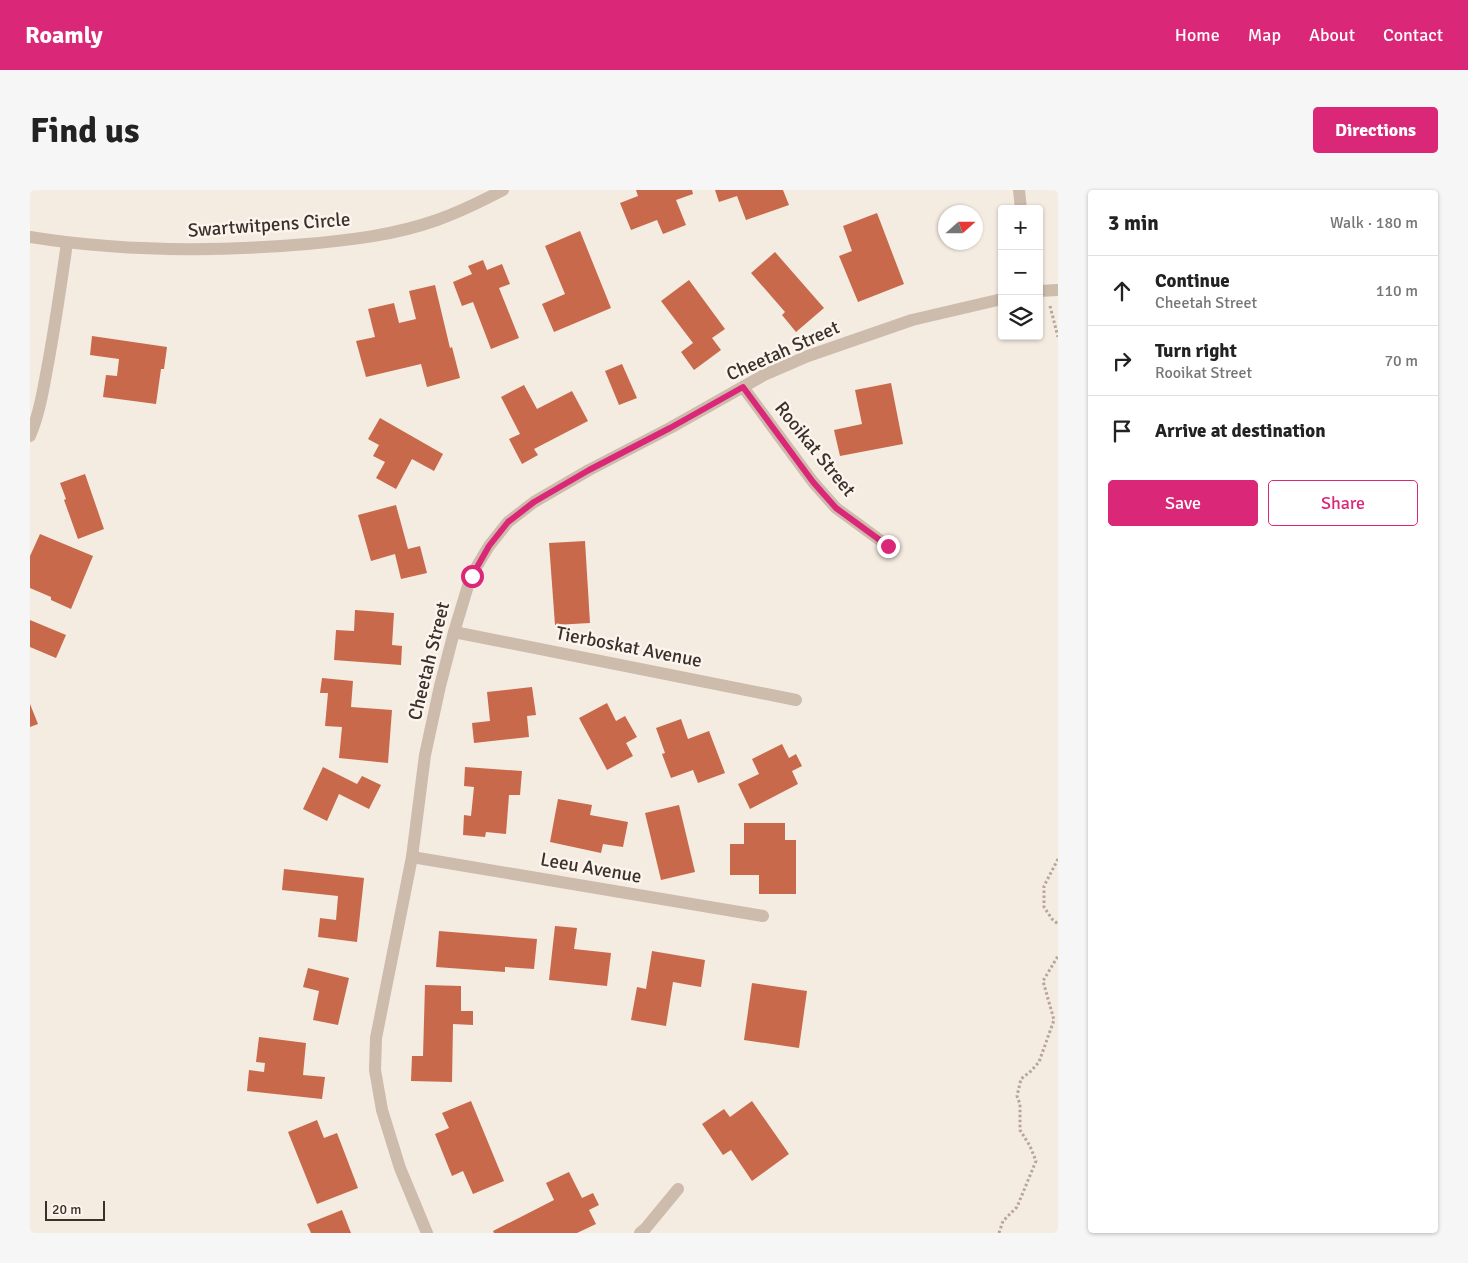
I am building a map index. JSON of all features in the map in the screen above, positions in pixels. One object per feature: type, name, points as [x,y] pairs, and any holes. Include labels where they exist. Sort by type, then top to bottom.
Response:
[{"type":"street","name":"Swartwitpens Circle","points":[[30,237],[67,243],[184,250],[271,247],[338,242],[405,230],[437,220],[503,190]]},
{"type":"street","points":[[1019,190],[1021,205]]},
{"type":"street","points":[[30,436],[43,389],[52,345],[67,243]]},
{"type":"street","name":"Cheetah Street","points":[[426,1233],[400,1168],[382,1110],[375,1070],[376,1038],[412,857],[425,755],[440,686],[454,632],[472,576],[489,546],[508,522],[534,502],[764,375],[808,356],[912,320],[998,300]]},
{"type":"street","name":"Rooikat Street","points":[[743,387],[813,482],[836,508],[888,546]]},
{"type":"street","name":"Tierboskat Avenue","points":[[454,632],[796,700]]},
{"type":"street","name":"Leeu Avenue","points":[[412,857],[763,916]]},
{"type":"street","points":[[640,1233],[678,1189]]},
{"type":"path","points":[[1048,291],[1058,337]]},
{"type":"path","points":[[1058,859],[1044,886],[1044,907],[1058,924]]},
{"type":"path","points":[[999,1233],[1003,1221],[1017,1206],[1036,1161],[1030,1146],[1020,1130],[1020,1104],[1017,1096],[1021,1079],[1038,1062],[1054,1020],[1043,981],[1058,956]]},
{"type":"building","points":[[636,190],[692,190],[693,194],[676,200],[686,225],[663,234],[657,220],[631,230],[620,203],[638,196]]},
{"type":"building","points":[[715,190],[783,190],[789,205],[746,220],[737,196],[719,202]]},
{"type":"building","points":[[877,213],[904,284],[858,302],[839,256],[852,251],[843,226]]},
{"type":"building","points":[[580,231],[611,308],[554,332],[542,304],[565,294],[545,246]]},
{"type":"building","points":[[775,252],[824,308],[796,332],[782,315],[785,312],[751,273]]},
{"type":"building","points":[[483,260],[487,270],[502,264],[510,284],[499,288],[519,338],[491,349],[473,302],[462,306],[453,282],[472,274],[468,266]]},
{"type":"building","points":[[689,280],[725,329],[712,338],[721,350],[694,370],[681,352],[693,343],[661,301]]},
{"type":"building","points":[[435,285],[450,348],[452,347],[460,378],[427,387],[421,364],[366,377],[356,341],[375,337],[368,309],[394,303],[399,323],[416,319],[409,291]]},
{"type":"building","points":[[92,336],[167,347],[164,369],[161,369],[156,404],[103,397],[106,375],[117,376],[119,359],[90,355]]},
{"type":"building","points":[[622,364],[637,398],[619,405],[605,371]]},
{"type":"building","points":[[891,383],[903,444],[840,456],[834,430],[862,424],[855,390]]},
{"type":"building","points":[[524,385],[537,409],[572,391],[588,421],[534,449],[538,455],[522,464],[509,439],[520,434],[501,397]]},
{"type":"building","points":[[380,418],[443,454],[434,471],[412,459],[396,489],[376,478],[385,462],[373,456],[379,445],[368,439]]},
{"type":"building","points":[[85,474],[104,529],[78,539],[60,483]]},
{"type":"building","points":[[396,505],[408,549],[420,546],[427,573],[401,579],[395,554],[371,561],[358,515]]},
{"type":"building","points":[[40,534],[93,556],[71,609],[51,600],[51,597],[30,588],[30,556]]},
{"type":"building","points":[[585,541],[590,623],[555,625],[549,543]]},
{"type":"building","points":[[355,610],[394,613],[392,645],[402,646],[401,665],[334,660],[336,630],[354,631]]},
{"type":"building","points":[[30,620],[66,635],[56,658],[30,647]]},
{"type":"building","points":[[322,678],[353,681],[351,707],[392,710],[388,763],[339,758],[342,727],[325,726],[328,693],[320,693]]},
{"type":"building","points":[[532,687],[536,715],[527,716],[529,737],[474,743],[472,723],[490,721],[487,692]]},
{"type":"building","points":[[607,703],[616,721],[625,716],[637,737],[626,743],[633,756],[607,770],[579,718]]},
{"type":"building","points":[[30,704],[38,724],[30,727]]},
{"type":"building","points":[[681,719],[688,739],[709,731],[725,773],[698,783],[693,770],[671,778],[662,754],[665,753],[656,728]]},
{"type":"building","points":[[782,744],[789,758],[796,754],[802,766],[792,771],[798,784],[750,809],[738,784],[759,774],[752,759]]},
{"type":"building","points":[[323,767],[357,784],[362,776],[381,785],[369,809],[339,794],[327,821],[303,809]]},
{"type":"building","points":[[465,767],[522,771],[520,795],[509,795],[506,834],[486,832],[485,837],[463,835],[464,815],[471,816],[474,787],[464,786]]},
{"type":"building","points":[[558,799],[592,805],[590,815],[628,822],[623,847],[603,844],[601,853],[550,842]]},
{"type":"building","points":[[679,805],[695,872],[661,880],[645,813]]},
{"type":"building","points":[[744,823],[785,823],[785,840],[796,840],[796,894],[759,894],[759,875],[730,875],[730,844],[744,844]]},
{"type":"building","points":[[284,869],[364,878],[357,942],[318,937],[320,918],[336,920],[338,896],[282,890]]},
{"type":"building","points":[[555,926],[577,928],[574,949],[611,953],[607,986],[549,980]]},
{"type":"building","points":[[439,931],[537,939],[534,969],[505,967],[505,972],[436,967]]},
{"type":"building","points":[[652,951],[705,960],[701,987],[673,982],[666,1026],[631,1020],[637,987],[646,989]]},
{"type":"building","points":[[308,968],[349,978],[338,1025],[313,1020],[319,991],[303,987]]},
{"type":"building","points":[[752,983],[807,991],[799,1048],[744,1040]]},
{"type":"building","points":[[425,985],[461,986],[461,1011],[473,1011],[473,1025],[453,1024],[452,1082],[411,1081],[412,1056],[423,1056]]},
{"type":"building","points":[[259,1037],[306,1043],[303,1075],[325,1077],[322,1099],[247,1091],[249,1070],[264,1072],[265,1063],[256,1062]]},
{"type":"building","points":[[471,1101],[504,1181],[473,1194],[463,1171],[452,1176],[435,1134],[449,1128],[442,1113]]},
{"type":"building","points":[[752,1101],[789,1154],[752,1181],[731,1150],[723,1155],[702,1124],[724,1109],[730,1117]]},
{"type":"building","points":[[317,1120],[324,1138],[337,1133],[358,1188],[317,1204],[288,1132]]},
{"type":"building","points":[[569,1172],[582,1198],[593,1193],[599,1205],[589,1210],[596,1224],[577,1233],[494,1233],[493,1231],[554,1200],[546,1183]]},
{"type":"building","points":[[342,1210],[351,1233],[311,1233],[307,1224]]},
{"type":"route","points":[[472,576],[489,546],[508,522],[534,502],[589,470],[743,387],[813,482],[836,508],[888,546]]}]
